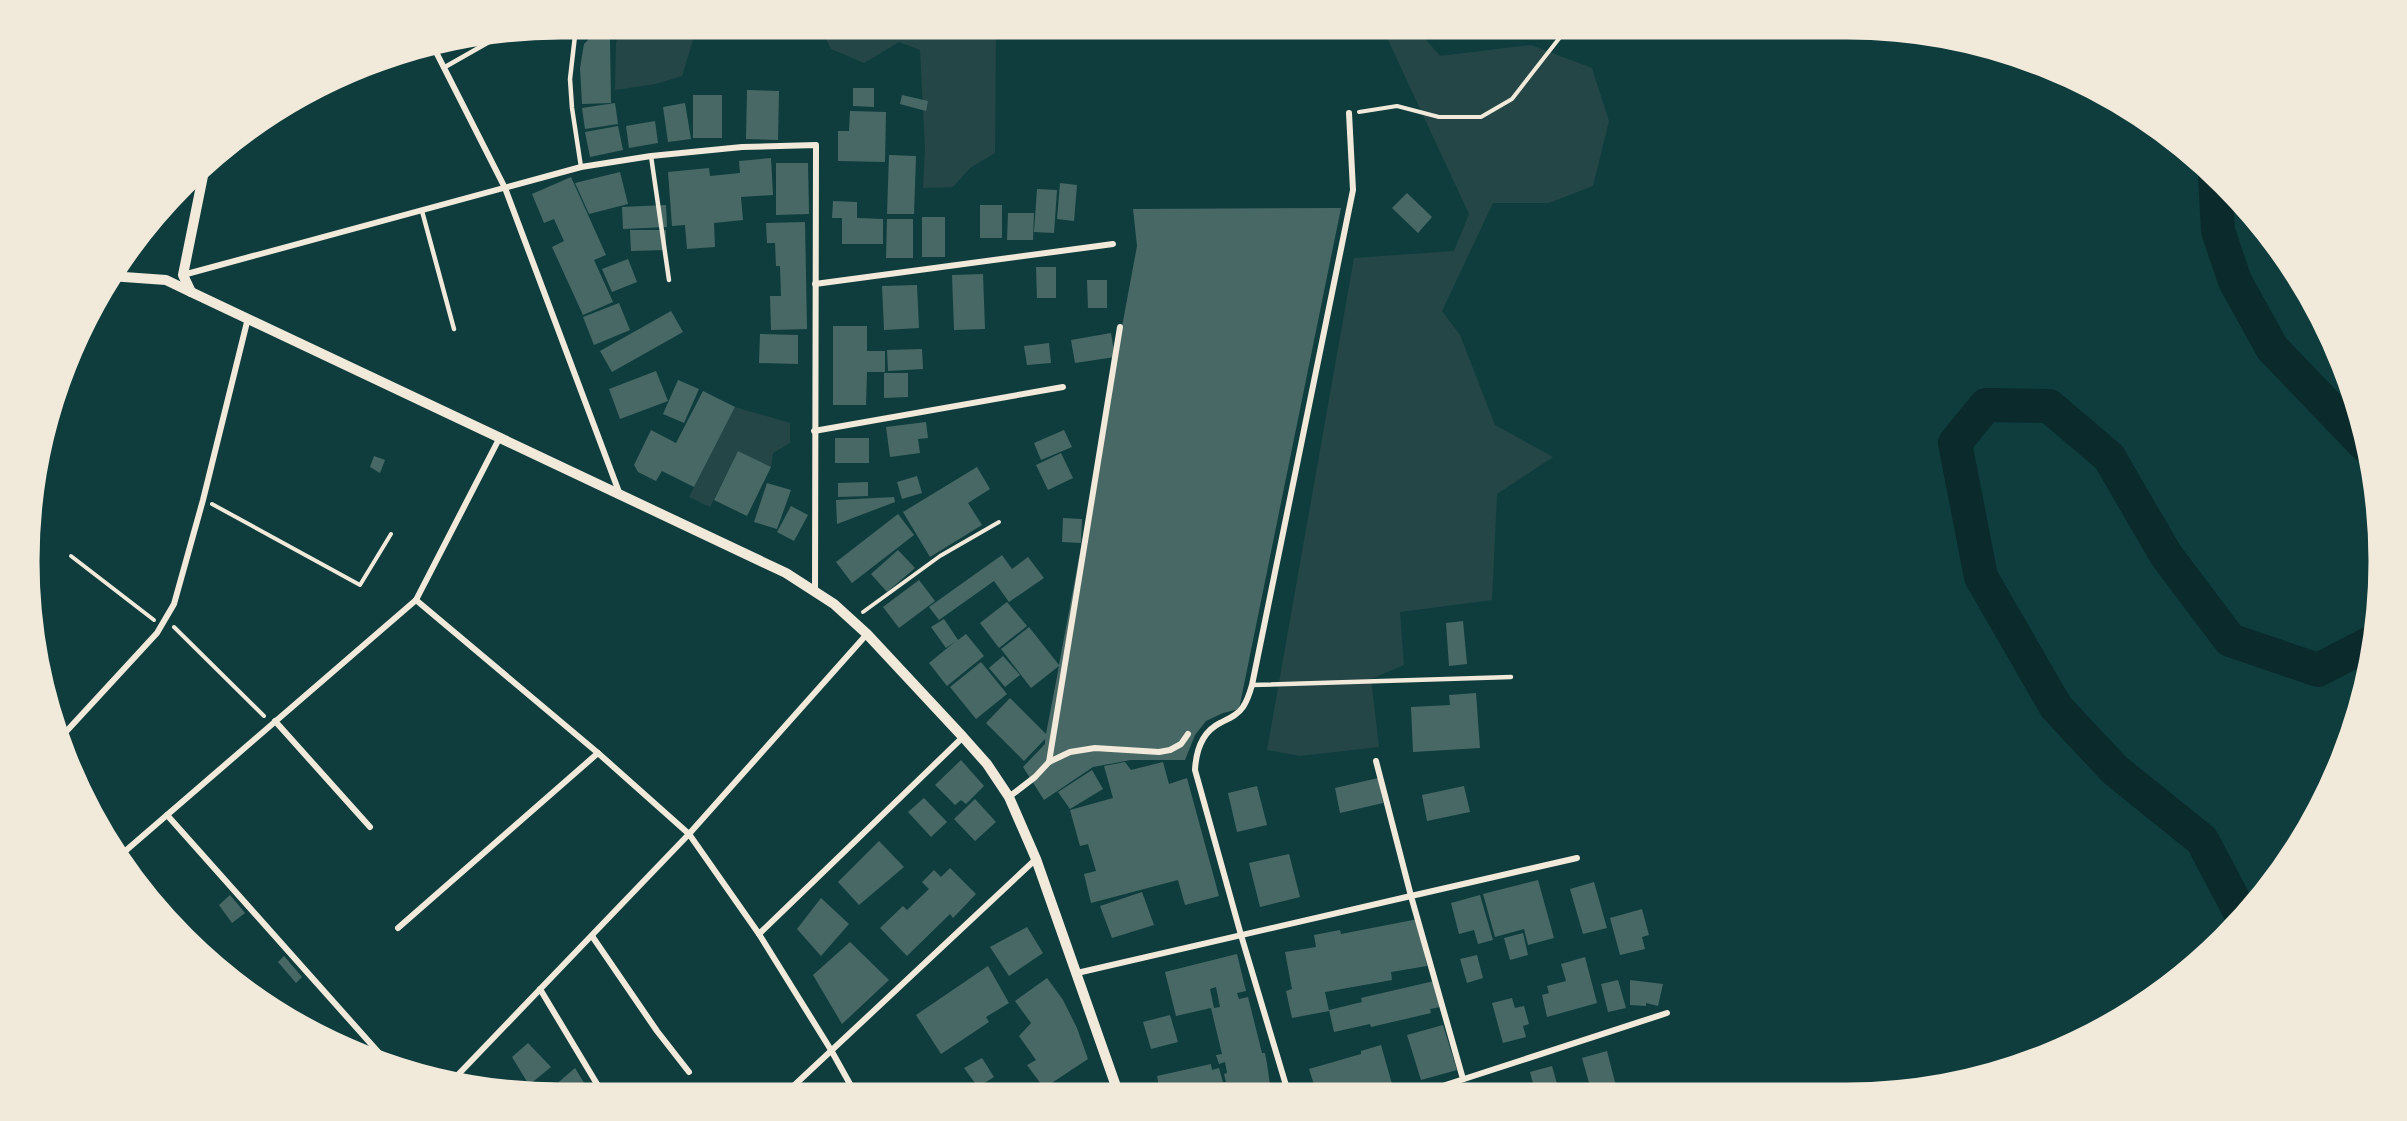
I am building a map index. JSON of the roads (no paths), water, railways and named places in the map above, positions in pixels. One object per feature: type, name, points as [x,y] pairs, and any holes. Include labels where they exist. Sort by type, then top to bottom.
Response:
[{"type":"street","points":[[437,52],[505,188],[619,492]]},
{"type":"street","points":[[1286,1084],[1240,935],[1195,770],[1196,754],[1204,737],[1215,725],[1243,708],[1252,685],[1353,190],[1349,113]]},
{"type":"street","points":[[122,277],[166,280],[581,167],[651,156],[742,147],[816,146],[815,590]]},
{"type":"street","points":[[191,292],[183,275],[202,180]]},
{"type":"street","points":[[815,284],[1113,244]]},
{"type":"street","points":[[166,280],[619,492],[786,573],[815,590],[854,621],[963,736],[987,764],[1010,797],[1036,860],[1115,1084]]},
{"type":"street","points":[[66,732],[139,654],[164,623],[180,585],[248,318]]},
{"type":"street","points":[[1049,762],[1120,327]]},
{"type":"street","points":[[814,431],[1063,387]]},
{"type":"street","points":[[126,851],[416,600],[500,437]]},
{"type":"street","points":[[416,600],[598,753],[689,834],[759,934],[850,1084]]},
{"type":"street","points":[[461,1074],[689,834],[867,634]]},
{"type":"street","points":[[274,722],[370,827]]},
{"type":"street","points":[[1010,797],[1035,777],[1049,762],[1070,752],[1095,748],[1160,752],[1181,744],[1188,734]]},
{"type":"street","points":[[759,934],[963,736]]},
{"type":"street","points":[[398,928],[598,753]]},
{"type":"street","points":[[1376,761],[1411,896],[1463,1079]]},
{"type":"street","points":[[167,815],[377,1050]]},
{"type":"street","points":[[1077,973],[1577,858]]},
{"type":"street","points":[[795,1084],[1036,860]]},
{"type":"street","points":[[592,936],[657,1031],[689,1072]]},
{"type":"street","points":[[540,989],[597,1084]]},
{"type":"street","points":[[1448,1084],[1667,1013]]},
{"type":"lane","points":[[575,38],[570,79],[581,167]]},
{"type":"lane","points":[[445,67],[488,43]]},
{"type":"lane","points":[[651,156],[669,280]]},
{"type":"lane","points":[[422,211],[454,329]]},
{"type":"lane","points":[[1252,685],[1510,677]]},
{"type":"waterway","points":[[2216,191],[2218,231],[2235,281],[2272,348],[2354,433]]},
{"type":"waterway","points":[[2238,908],[2202,840],[2115,770],[2056,707],[1981,577],[1955,443],[1986,405],[2049,406],[2109,457],[2166,555],[2230,640],[2318,670],[2362,647]]}]
